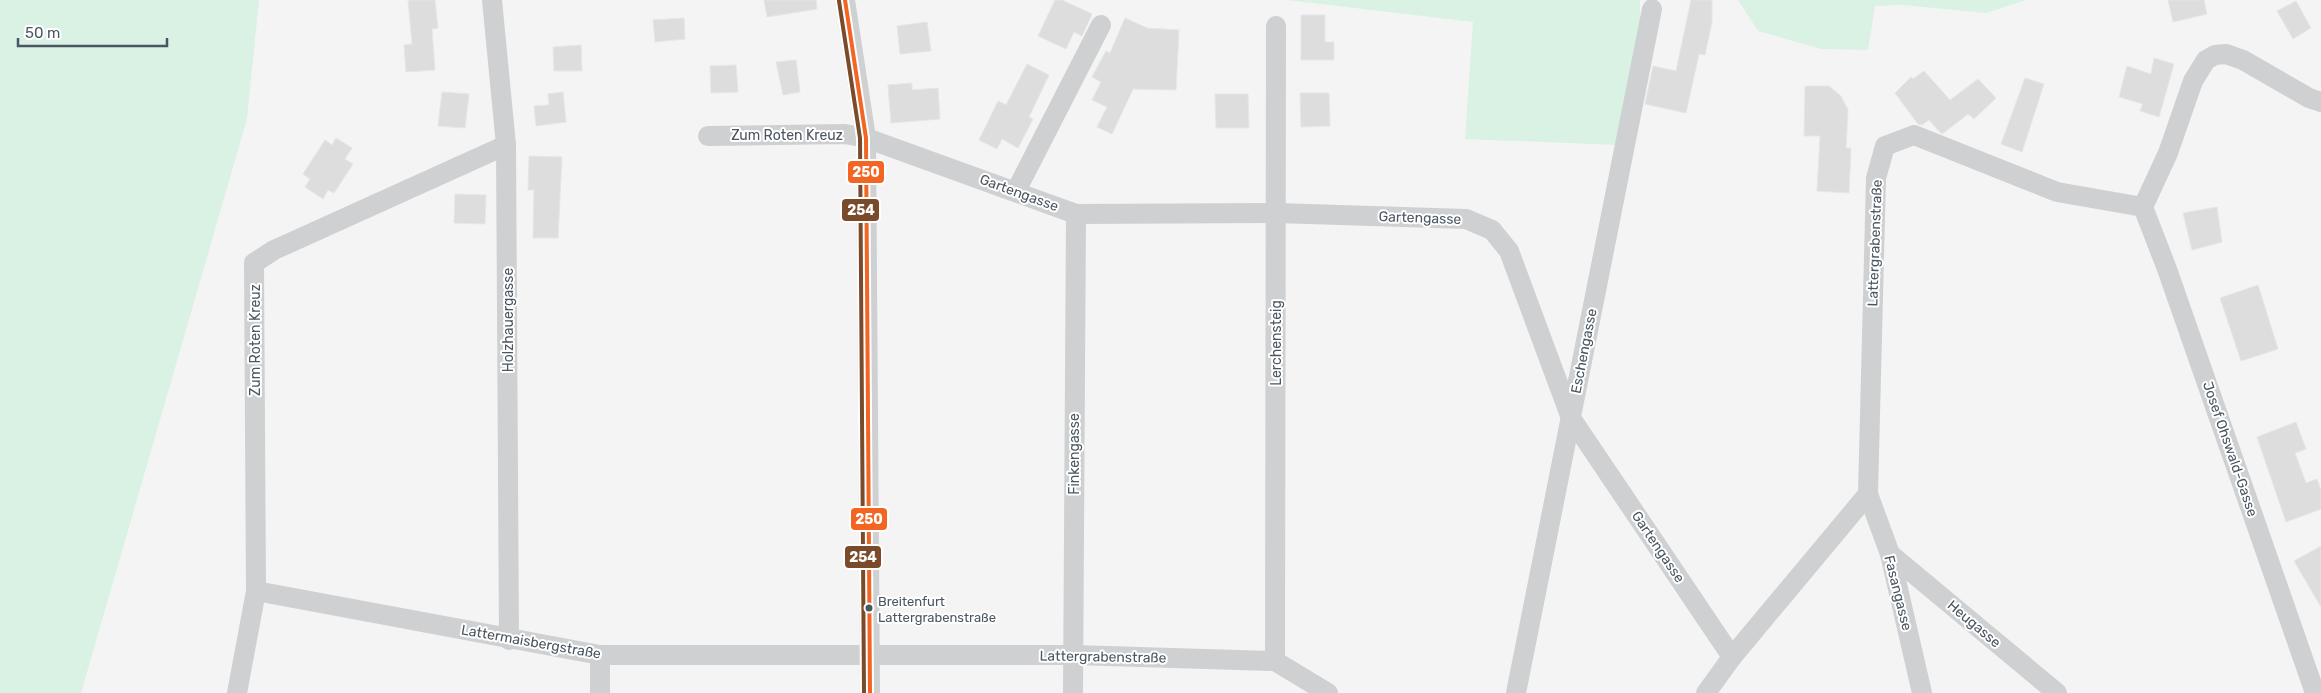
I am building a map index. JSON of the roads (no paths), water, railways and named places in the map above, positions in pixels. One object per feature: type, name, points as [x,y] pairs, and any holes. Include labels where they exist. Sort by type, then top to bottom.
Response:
[{"type":"street","name":"Holzhauergasse","points":[[492,0],[506,145],[509,640]]},
{"type":"street","points":[[844,0],[866,138],[870,693]]},
{"type":"street","name":"Eschengasse","points":[[1516,693],[1652,9]]},
{"type":"street","points":[[1016,191],[1101,24]]},
{"type":"street","name":"Lerchensteig","points":[[1275,661],[1276,26]]},
{"type":"street","points":[[2143,207],[2168,153],[2193,81],[2206,60],[2215,55],[2226,54],[2243,60],[2303,95],[2321,102]]},
{"type":"street","name":"Zum Roten Kreuz","points":[[708,136],[845,134],[866,138]]},
{"type":"street","name":"Lattergrabenstraße","points":[[1868,494],[1876,178],[1885,146],[1914,135],[2057,192],[2143,207]]},
{"type":"street","name":"Gartengasse","points":[[866,138],[1076,214],[1277,214],[1466,219],[1492,230],[1509,251],[1571,418],[1732,657]]},
{"type":"street","name":"Zum Roten Kreuz","points":[[237,693],[256,591],[254,263],[274,250],[506,145]]},
{"type":"street","name":"Josef Ohswald-Gasse","points":[[2143,207],[2167,269],[2315,693]]},
{"type":"street","name":"Finkengasse","points":[[1072,693],[1076,214]]},
{"type":"street","points":[[1706,693],[1732,657],[1868,494]]},
{"type":"street","name":"Fasangasse","points":[[1868,494],[1890,554],[1922,693]]},
{"type":"street","name":"Heugasse","points":[[1890,554],[2057,693]]},
{"type":"street","name":"Lattermaisbergstraße","points":[[256,591],[600,656],[870,656]]},
{"type":"street","name":"Lattergrabenstraße","points":[[870,656],[1073,655],[1275,661],[1328,693]]},
{"type":"street","points":[[600,656],[600,693]]},
{"type":"place","name":"Breitenfurt Lattergrabenstraße","points":[[869,608]]}]
